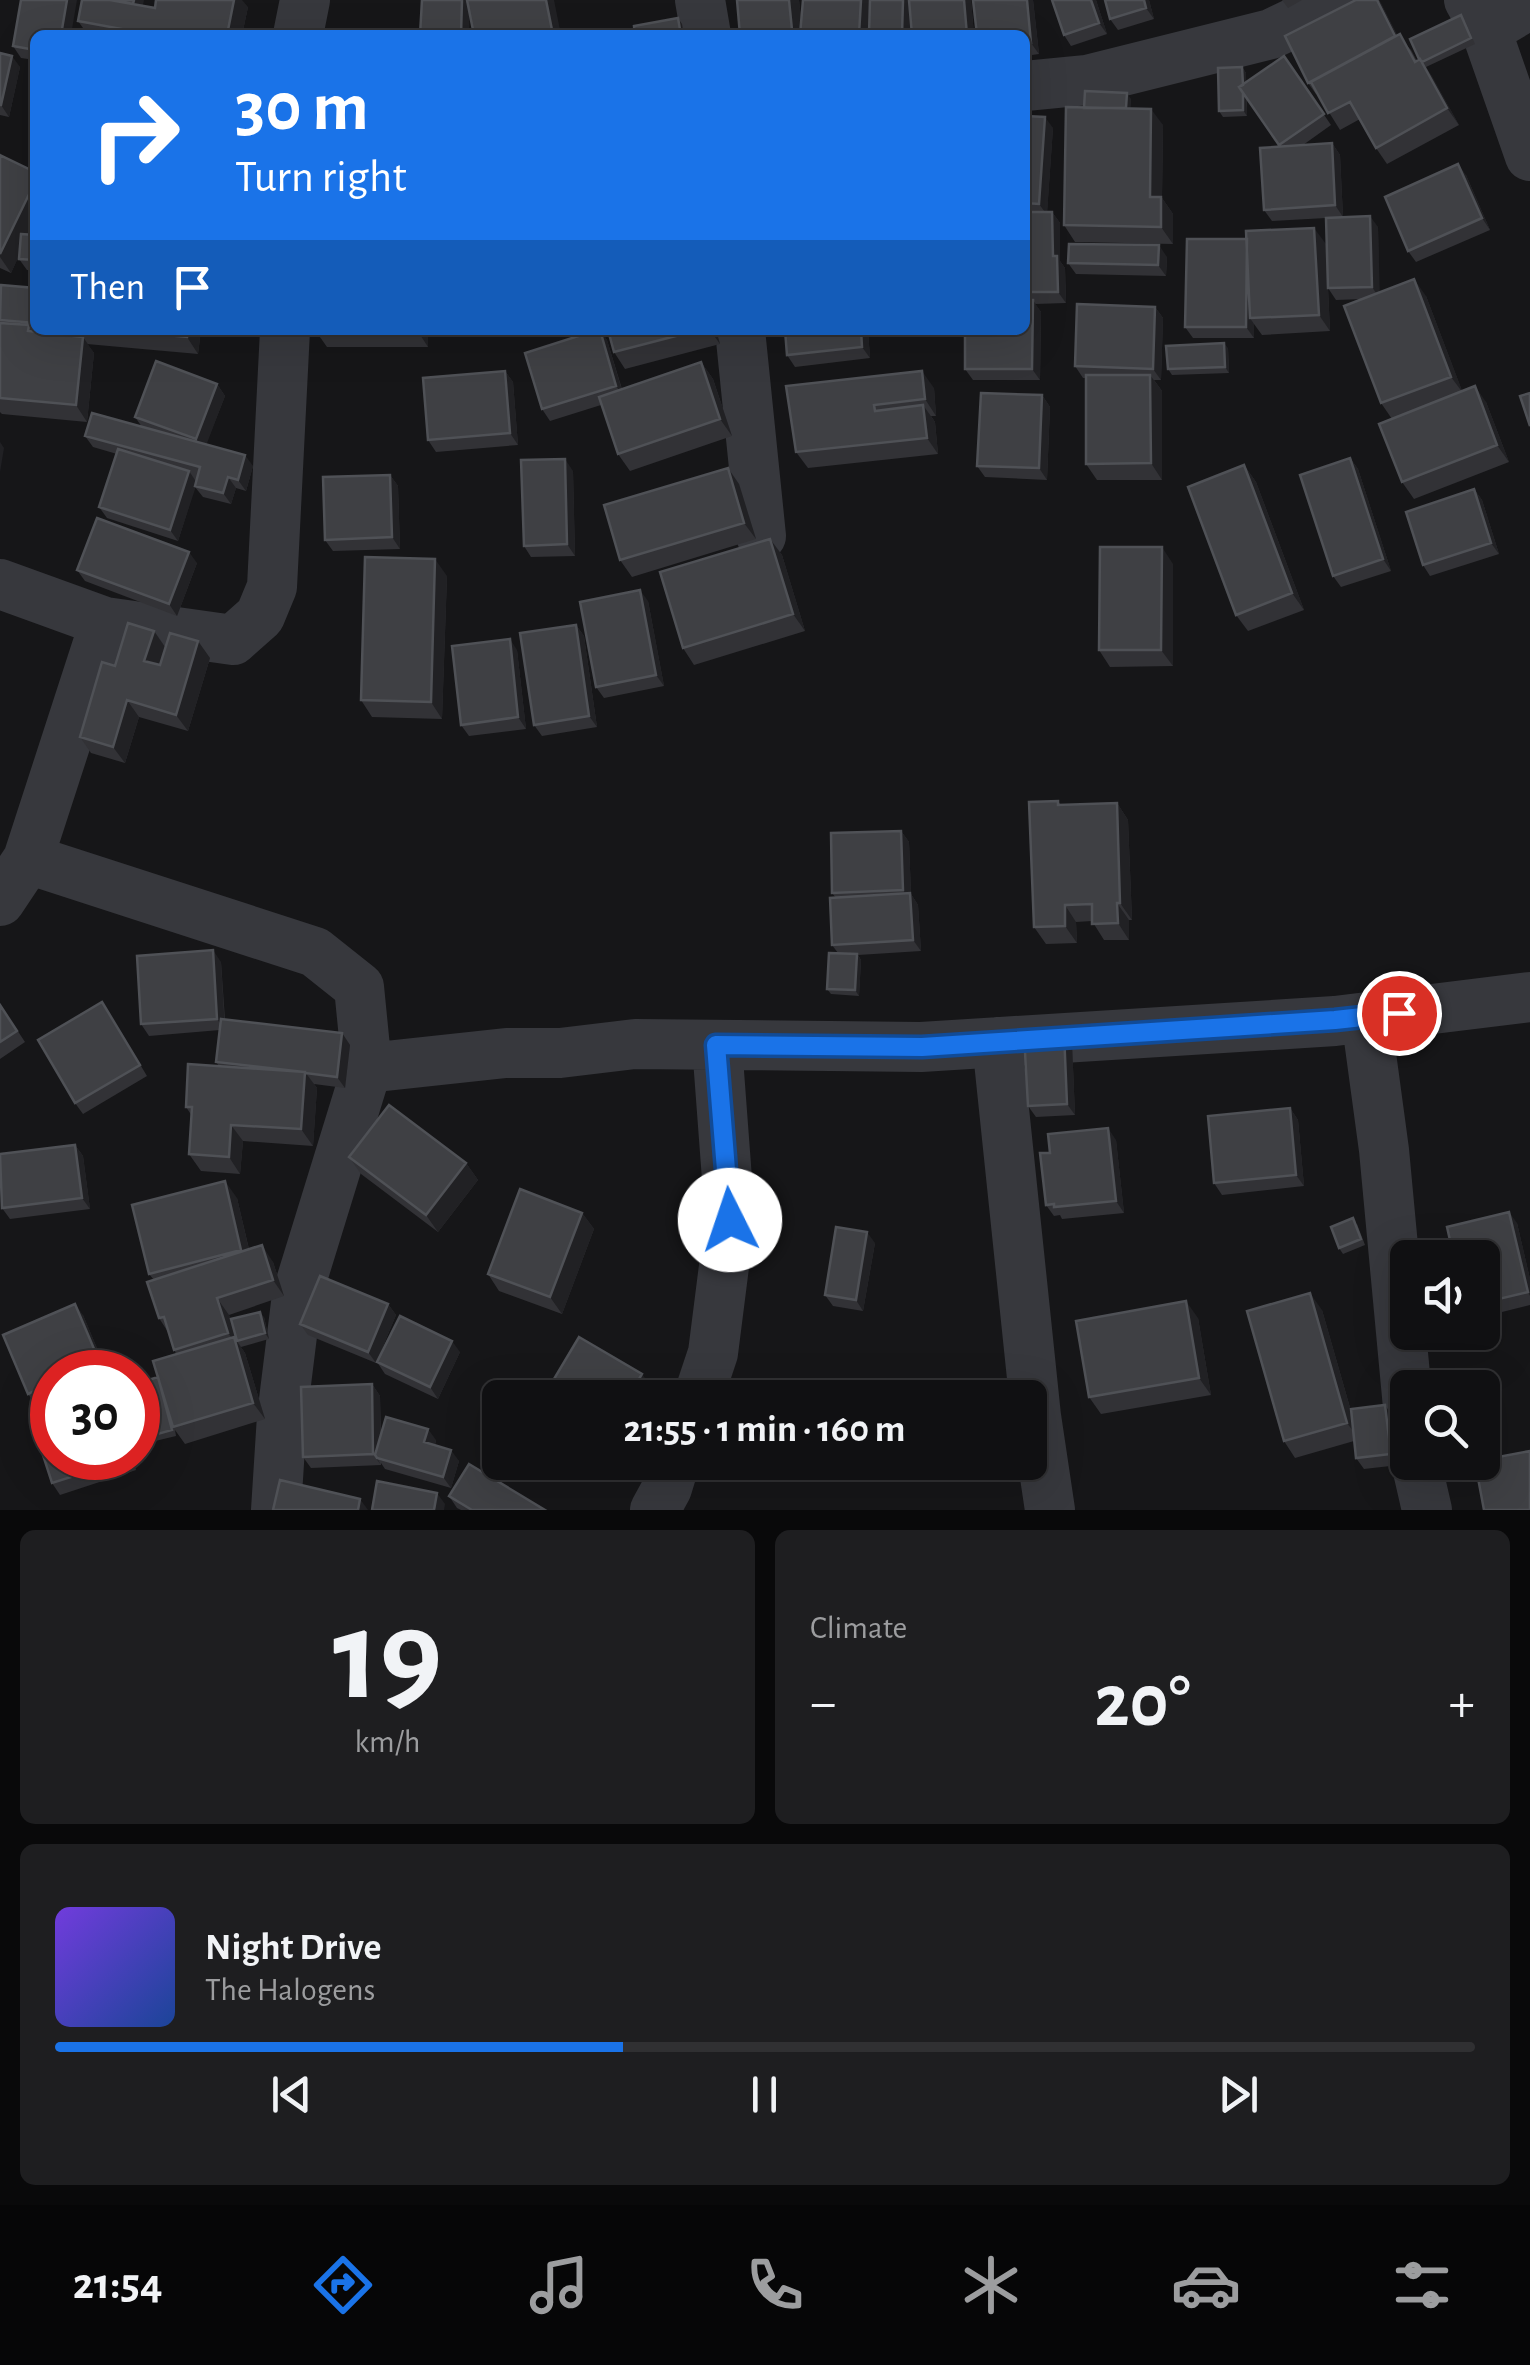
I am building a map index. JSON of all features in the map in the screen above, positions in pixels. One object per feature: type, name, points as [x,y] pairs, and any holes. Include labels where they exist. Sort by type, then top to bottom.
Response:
[{"type":"street","points":[[299,30],[305,0]]},
{"type":"street","points":[[700,0],[705,30]]},
{"type":"street","points":[[1030,86],[1087,80],[1270,34],[1342,0]]},
{"type":"street","points":[[1530,4],[1477,15],[1530,156]]},
{"type":"street","points":[[0,584],[105,622],[233,640],[260,616],[272,588],[285,335]]},
{"type":"street","points":[[741,335],[761,536]]},
{"type":"street","points":[[0,901],[28,860],[105,622]]},
{"type":"street","points":[[28,860],[315,952],[358,987],[367,1068],[297,1295],[282,1416],[276,1510]]},
{"type":"street","points":[[367,1068],[506,1053],[560,1054],[635,1044],[922,1047],[1366,1017],[1530,997]]},
{"type":"street","points":[[1366,1017],[1384,1150],[1405,1370]]},
{"type":"street","points":[[997,1042],[1036,1416],[1050,1510]]},
{"type":"street","points":[[704,1380],[713,1353],[730,1220],[716,1045]]},
{"type":"street","points":[[655,1510],[669,1480]]},
{"type":"street","points":[[1420,1480],[1427,1510]]},
{"type":"building","points":[[21,0],[67,0],[62,30],[30,30],[30,49],[13,46]]},
{"type":"building","points":[[82,0],[110,0],[155,8],[156,0],[234,0],[228,30],[127,30],[78,21]]},
{"type":"building","points":[[422,0],[462,0],[461,30],[420,30]]},
{"type":"building","points":[[467,0],[546,0],[552,30],[473,30]]},
{"type":"building","points":[[737,0],[789,0],[792,30],[740,30]]},
{"type":"building","points":[[803,0],[861,0],[859,30],[800,30]]},
{"type":"building","points":[[870,0],[903,0],[902,30],[869,30]]},
{"type":"building","points":[[909,0],[964,0],[967,30],[912,30]]},
{"type":"building","points":[[973,0],[1027,0],[1030,30],[976,30]]},
{"type":"building","points":[[1052,0],[1091,0],[1099,23],[1064,35]]},
{"type":"building","points":[[1105,0],[1144,0],[1146,8],[1110,19]]},
{"type":"building","points":[[1356,0],[1377,0],[1395,36],[1308,83],[1285,36]]},
{"type":"building","points":[[1461,15],[1471,38],[1422,62],[1410,39]]},
{"type":"building","points":[[678,18],[680,30],[634,30],[634,26]]},
{"type":"building","points":[[1400,34],[1415,62],[1420,59],[1447,108],[1376,148],[1350,102],[1328,113],[1311,82]]},
{"type":"building","points":[[0,53],[12,56],[1,105],[0,105]]},
{"type":"building","points":[[1284,56],[1324,114],[1279,145],[1239,87]]},
{"type":"building","points":[[1242,67],[1243,85],[1239,87],[1243,110],[1219,111],[1218,68]]},
{"type":"building","points":[[1085,91],[1127,93],[1126,108],[1084,108]]},
{"type":"building","points":[[1066,107],[1151,109],[1150,197],[1161,197],[1161,227],[1064,225]]},
{"type":"building","points":[[1030,116],[1045,117],[1039,204],[1030,203]]},
{"type":"building","points":[[1332,143],[1335,205],[1264,210],[1260,148]]},
{"type":"building","points":[[0,155],[30,170],[30,192],[0,254]]},
{"type":"building","points":[[1458,164],[1482,218],[1408,251],[1385,197]]},
{"type":"building","points":[[1030,212],[1052,212],[1058,292],[1030,292]]},
{"type":"building","points":[[1370,216],[1372,287],[1328,288],[1326,218]]},
{"type":"building","points":[[1314,228],[1319,315],[1250,318],[1246,231]]},
{"type":"building","points":[[21,234],[30,235],[30,260],[19,259]]},
{"type":"building","points":[[1187,239],[1247,239],[1246,327],[1185,327]]},
{"type":"building","points":[[1069,244],[1159,245],[1158,265],[1068,263]]},
{"type":"building","points":[[1414,279],[1451,377],[1381,403],[1344,306]]},
{"type":"building","points":[[1,285],[30,288],[30,323],[0,320]]},
{"type":"building","points":[[1033,300],[1032,369],[965,369],[965,335],[1030,335]]},
{"type":"building","points":[[1077,304],[1155,307],[1153,369],[1075,366]]},
{"type":"building","points":[[0,323],[29,325],[30,335],[83,337],[76,405],[0,398]]},
{"type":"building","points":[[581,335],[601,335],[616,386],[542,409],[525,353]]},
{"type":"building","points":[[609,335],[680,335],[614,352]]},
{"type":"building","points":[[785,335],[861,335],[862,347],[787,355]]},
{"type":"building","points":[[1224,343],[1225,367],[1168,369],[1166,346]]},
{"type":"building","points":[[156,361],[217,384],[196,439],[135,417]]},
{"type":"building","points":[[701,362],[720,419],[618,454],[599,397]]},
{"type":"building","points":[[505,371],[510,433],[428,440],[423,378]]},
{"type":"building","points":[[922,371],[925,399],[874,405],[875,411],[923,405],[927,438],[796,452],[786,386]]},
{"type":"building","points":[[1086,375],[1150,375],[1151,463],[1086,464]]},
{"type":"building","points":[[1475,386],[1497,445],[1402,482],[1379,424]]},
{"type":"building","points":[[981,393],[1042,395],[1039,468],[977,466]]},
{"type":"building","points":[[1530,393],[1530,426],[1520,396]]},
{"type":"building","points":[[92,413],[245,455],[238,480],[228,477],[223,493],[195,486],[200,467],[85,436]]},
{"type":"building","points":[[118,449],[189,471],[170,530],[99,507]]},
{"type":"building","points":[[1350,458],[1383,559],[1333,576],[1300,475]]},
{"type":"building","points":[[565,459],[567,544],[524,546],[521,460]]},
{"type":"building","points":[[1244,465],[1292,593],[1236,615],[1188,487]]},
{"type":"building","points":[[728,468],[744,523],[620,560],[604,505]]},
{"type":"building","points":[[390,475],[392,537],[325,540],[323,477]]},
{"type":"building","points":[[1474,489],[1491,543],[1423,565],[1406,512]]},
{"type":"building","points":[[97,518],[189,552],[169,604],[77,570]]},
{"type":"building","points":[[770,539],[793,614],[683,648],[660,572]]},
{"type":"building","points":[[1100,547],[1162,547],[1161,650],[1099,650]]},
{"type":"building","points":[[365,557],[435,559],[431,702],[361,700]]},
{"type":"building","points":[[640,590],[656,675],[596,687],[580,602]]},
{"type":"building","points":[[128,623],[154,631],[144,661],[160,665],[170,633],[198,641],[176,715],[127,700],[113,747],[80,737],[102,662],[115,666]]},
{"type":"building","points":[[576,625],[589,716],[534,725],[520,633]]},
{"type":"building","points":[[510,639],[518,717],[461,725],[452,646]]},
{"type":"building","points":[[1058,801],[1058,805],[1117,803],[1118,923],[1092,924],[1092,904],[1065,905],[1065,926],[1034,927],[1029,802]]},
{"type":"building","points":[[901,831],[903,890],[832,893],[831,833]]},
{"type":"building","points":[[910,893],[913,940],[832,945],[830,898]]},
{"type":"building","points":[[213,950],[217,1019],[141,1024],[137,956]]},
{"type":"building","points":[[829,953],[857,954],[855,990],[827,989]]},
{"type":"building","points":[[102,1002],[140,1065],[75,1103],[38,1040]]},
{"type":"building","points":[[0,1005],[17,1031],[0,1042]]},
{"type":"building","points":[[221,1019],[342,1033],[337,1077],[216,1062]]},
{"type":"building","points":[[1064,1032],[1067,1104],[1028,1106],[1024,1034]]},
{"type":"building","points":[[188,1064],[305,1072],[301,1129],[231,1125],[229,1157],[189,1154],[192,1107],[186,1107]]},
{"type":"building","points":[[389,1105],[466,1163],[426,1215],[349,1157]]},
{"type":"building","points":[[1290,1108],[1296,1175],[1214,1183],[1208,1116]]},
{"type":"building","points":[[1108,1128],[1116,1201],[1046,1205],[1040,1153],[1050,1153],[1048,1134]]},
{"type":"building","points":[[75,1145],[82,1198],[2,1208],[0,1154]]},
{"type":"building","points":[[225,1181],[241,1250],[149,1274],[132,1205]]},
{"type":"building","points":[[520,1189],[582,1213],[550,1297],[488,1274]]},
{"type":"building","points":[[1509,1212],[1528,1292],[1500,1299],[1500,1240],[1450,1240],[1447,1227]]},
{"type":"building","points":[[1353,1218],[1361,1239],[1339,1248],[1331,1227]]},
{"type":"building","points":[[836,1227],[867,1232],[856,1300],[825,1295]]},
{"type":"building","points":[[262,1245],[273,1280],[217,1298],[228,1333],[174,1350],[147,1282]]},
{"type":"building","points":[[320,1276],[388,1304],[368,1352],[300,1324]]},
{"type":"building","points":[[1310,1293],[1347,1423],[1284,1441],[1247,1311]]},
{"type":"building","points":[[1186,1301],[1199,1378],[1089,1397],[1076,1321]]},
{"type":"building","points":[[75,1304],[94,1350],[30,1350],[28,1394],[3,1335]]},
{"type":"building","points":[[260,1312],[265,1333],[237,1341],[231,1319]]},
{"type":"building","points":[[400,1316],[452,1341],[430,1387],[377,1362]]},
{"type":"building","points":[[234,1337],[253,1403],[173,1427],[160,1384],[160,1359]]},
{"type":"building","points":[[579,1337],[642,1374],[638,1380],[553,1380]]},
{"type":"building","points":[[372,1384],[373,1454],[303,1457],[301,1387]]},
{"type":"building","points":[[160,1385],[172,1430],[160,1433]]},
{"type":"building","points":[[1385,1405],[1390,1454],[1356,1458],[1351,1409]]},
{"type":"building","points":[[386,1417],[428,1429],[424,1442],[451,1450],[443,1477],[377,1458]]},
{"type":"building","points":[[1530,1451],[1530,1510],[1484,1510],[1478,1480],[1500,1480],[1500,1457]]},
{"type":"building","points":[[469,1464],[482,1472],[482,1480],[495,1480],[545,1510],[472,1510],[449,1496]]},
{"type":"building","points":[[280,1480],[360,1499],[358,1510],[273,1510]]},
{"type":"building","points":[[377,1481],[437,1493],[434,1510],[372,1510]]},
{"type":"route","points":[[730,1220],[716,1045],[922,1047],[1399,1013]]}]
